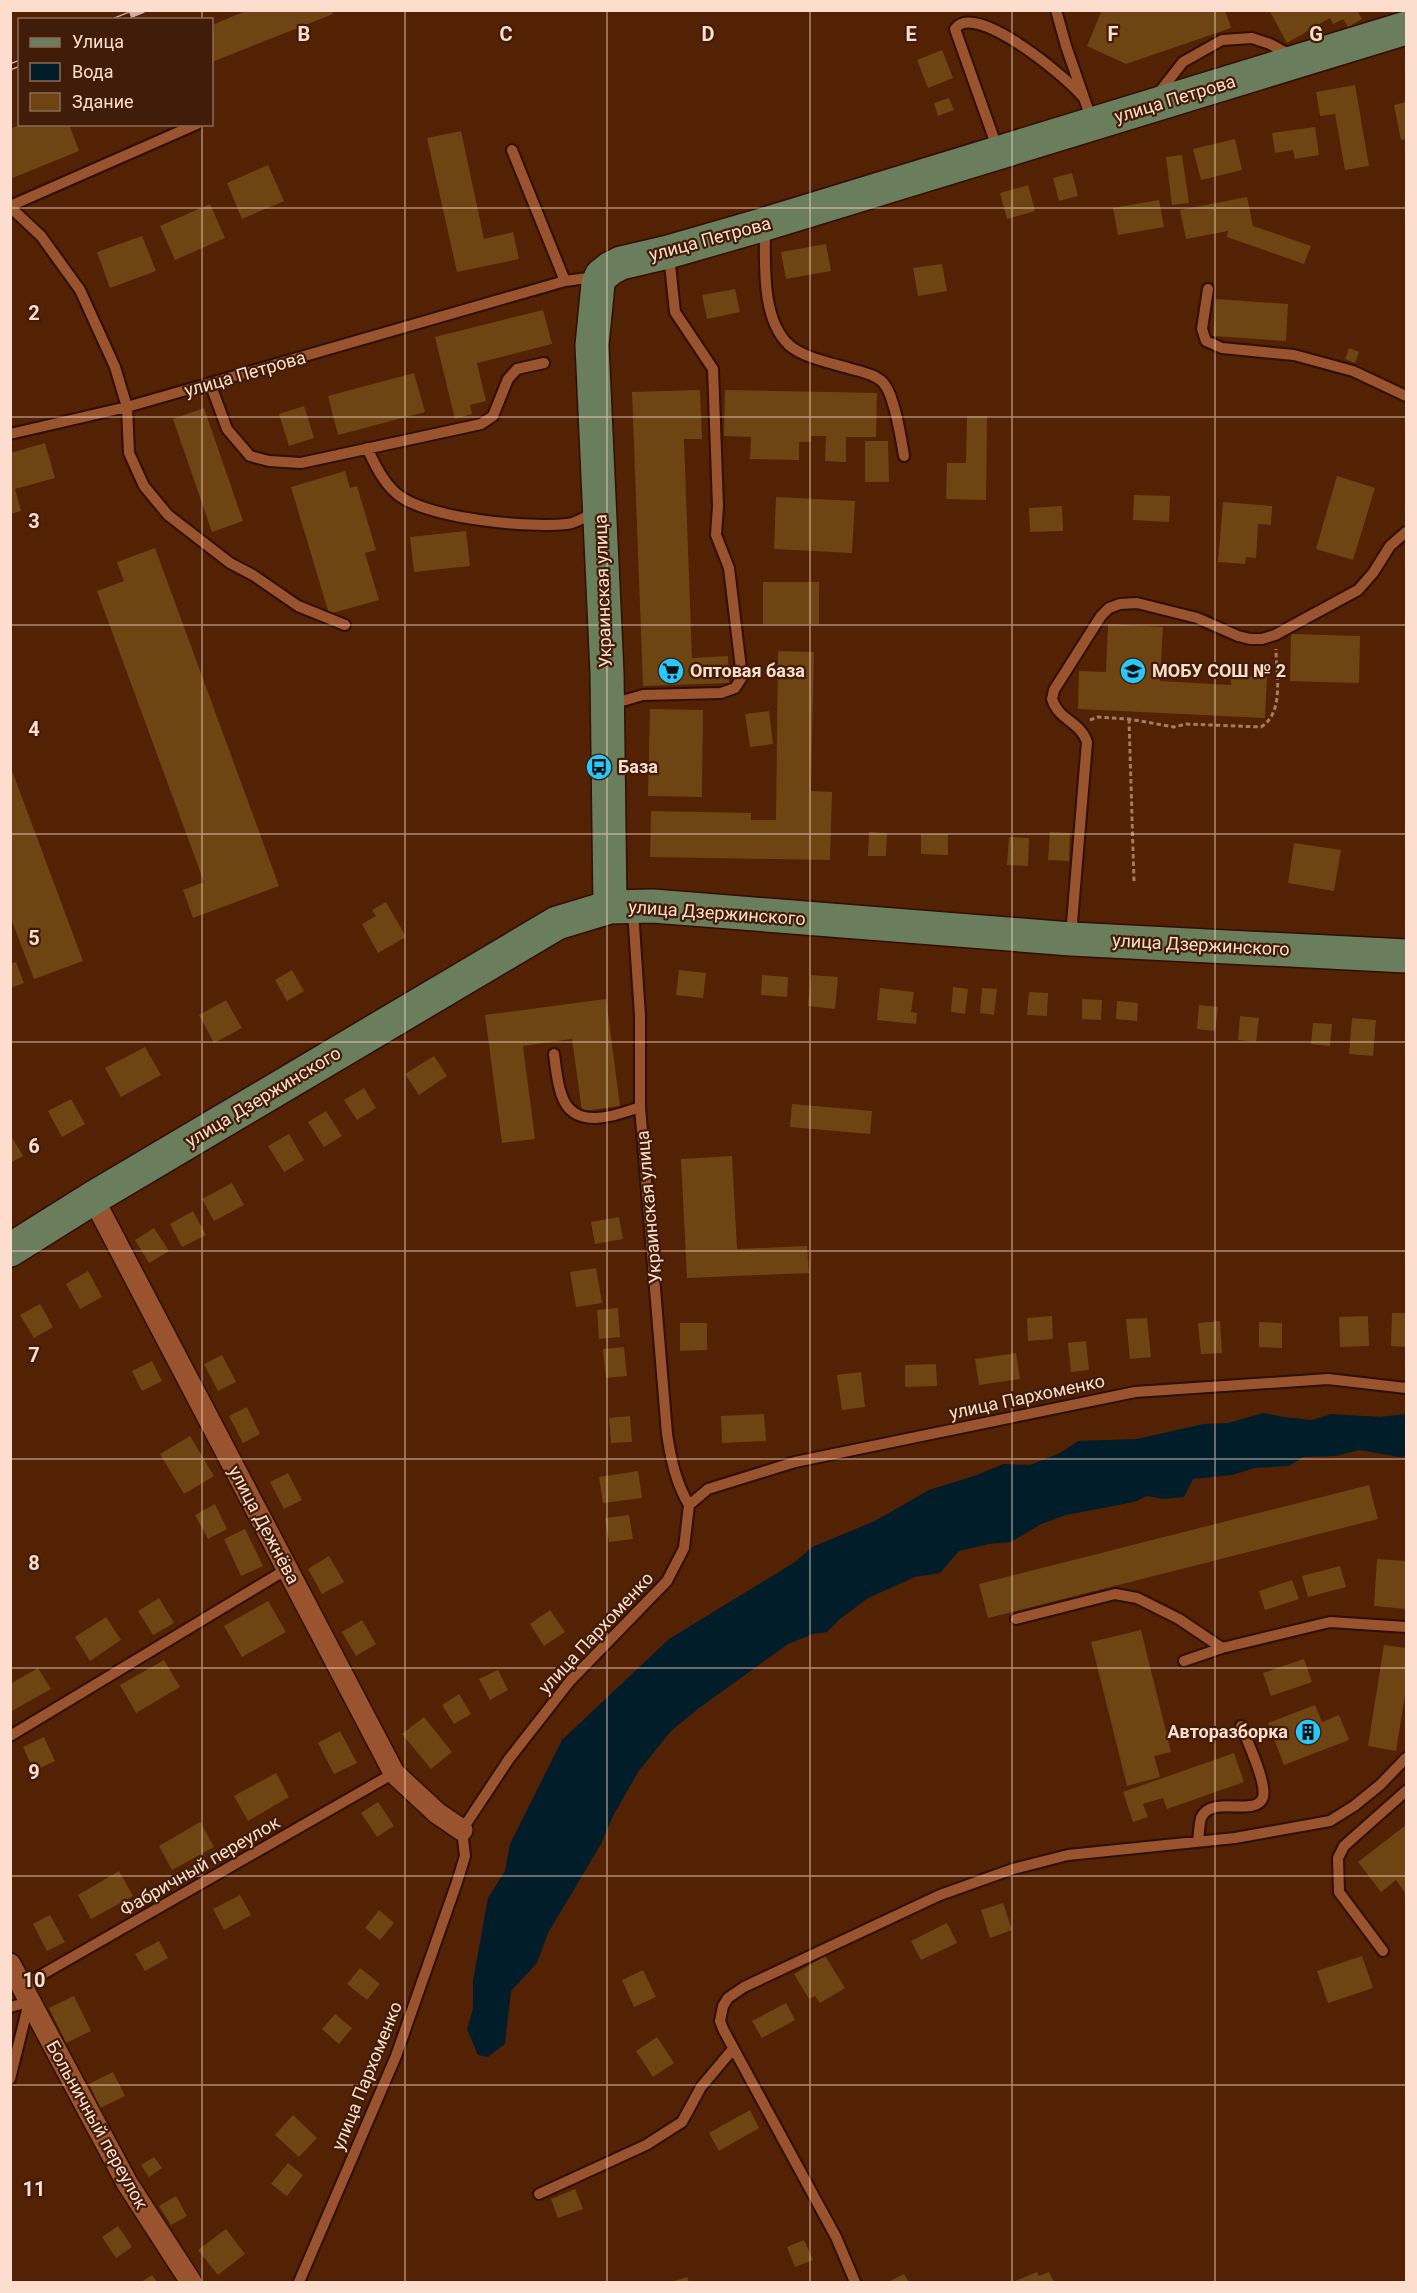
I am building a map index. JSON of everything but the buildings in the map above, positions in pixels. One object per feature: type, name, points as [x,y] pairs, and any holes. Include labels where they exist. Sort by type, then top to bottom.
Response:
[{"type":"main road","name":"улица Петрова","points":[[602,276],[610,268],[621,263],[765,224],[999,153],[1088,110],[1147,107],[1407,28]]},
{"type":"main road","name":"Украинская улица","points":[[602,276],[598,284],[592,345],[606,706],[621,906]]},
{"type":"main road","name":"улица Дзержинского","points":[[14,1242],[93,1198],[557,923],[621,906],[1071,939],[1407,956]]},
{"type":"street","name":"улица Дежнёва","points":[[93,1198],[393,1773],[437,1813],[462,1830]]},
{"type":"street","name":"Больничный переулок","points":[[10,1964],[21,1998],[127,2183],[191,2283]]},
{"type":"lane","points":[[1056,10],[1088,110]]},
{"type":"lane","points":[[999,153],[955,29],[958,21],[964,15],[976,12],[995,19],[1029,43],[1060,70],[1088,110]]},
{"type":"lane","points":[[192,126],[10,207],[41,236],[80,290],[115,367],[127,407],[129,453],[144,486],[168,515],[230,563],[253,575],[298,606],[345,625]]},
{"type":"lane","points":[[512,150],[566,281]]},
{"type":"lane","points":[[765,224],[765,278],[773,323],[789,346],[813,358],[870,375],[886,386],[896,416],[904,456]]},
{"type":"lane","points":[[606,706],[644,695],[722,693],[735,688],[742,677],[729,568],[716,535],[718,506],[713,369],[675,312],[668,252]]},
{"type":"lane","name":"улица Петрова","points":[[10,434],[127,407],[566,281],[602,276]]},
{"type":"lane","points":[[1208,289],[1202,329],[1206,341],[1222,348],[1294,355],[1343,368],[1407,396]]},
{"type":"lane","points":[[210,383],[227,429],[250,456],[269,461],[301,463],[481,424],[493,416],[508,379],[516,369],[544,363]]},
{"type":"lane","points":[[367,448],[382,477],[398,494],[418,506],[488,522],[541,525],[570,524],[600,510]]},
{"type":"lane","points":[[1071,939],[1087,742],[1079,726],[1065,718],[1055,708],[1052,699],[1054,690],[1101,616],[1109,608],[1120,603],[1137,603],[1197,618],[1238,636],[1262,639],[1275,635],[1358,590],[1373,573],[1390,546],[1407,532]]},
{"type":"lane","name":"Украинская улица","points":[[621,906],[640,1016],[640,1107],[668,1434],[672,1465],[681,1492],[689,1505]]},
{"type":"lane","points":[[554,1054],[562,1097],[571,1112],[583,1117],[609,1118],[640,1107]]},
{"type":"lane","name":"улица Пархоменко","points":[[299,2283],[396,2056],[458,1882],[465,1856],[462,1830],[508,1759],[570,1681],[667,1581],[684,1548],[689,1505],[708,1489],[795,1462],[1135,1392],[1328,1379],[1407,1388]]},
{"type":"lane","points":[[10,1736],[287,1569]]},
{"type":"lane","points":[[1016,1619],[1115,1594],[1137,1598],[1179,1619],[1222,1648]]},
{"type":"lane","points":[[1184,1661],[1222,1648],[1330,1622],[1407,1626]]},
{"type":"lane","points":[[1198,1841],[1202,1816],[1208,1810],[1225,1805],[1248,1807],[1259,1803],[1263,1798],[1264,1792],[1256,1761],[1242,1726]]},
{"type":"lane","points":[[855,2283],[836,2237],[720,2020],[728,1998],[744,1987],[940,1895],[1013,1869],[1068,1855],[1259,1834],[1330,1821],[1372,1792],[1407,1758]]},
{"type":"lane","name":"Фабричный переулок","points":[[21,1998],[393,1773]]},
{"type":"lane","points":[[1383,1951],[1339,1892],[1338,1858],[1344,1846],[1407,1791]]},
{"type":"lane","points":[[10,2079],[21,1998]]},
{"type":"lane","points":[[539,2194],[646,2145],[682,2122],[701,2087],[734,2049]]},
{"type":"path","points":[[1079,726],[1098,717],[1129,719],[1174,727],[1186,724],[1261,728],[1271,719],[1276,708],[1275,635]]},
{"type":"path","points":[[1129,719],[1134,882]]},
{"type":"water","points":[[1263,1413],[1312,1420],[1331,1414],[1380,1417],[1406,1414],[1406,1456],[1359,1450],[1336,1456],[1303,1457],[1289,1466],[1255,1468],[1232,1475],[1193,1479],[1184,1497],[1164,1499],[1147,1496],[1134,1502],[1066,1515],[1041,1524],[1011,1542],[959,1551],[940,1573],[915,1577],[868,1598],[827,1632],[813,1634],[788,1644],[671,1731],[638,1772],[613,1816],[601,1844],[548,1933],[537,1963],[511,1991],[505,2044],[488,2057],[478,2055],[467,2029],[473,2009],[473,1981],[488,1898],[505,1871],[510,1844],[562,1740],[669,1639],[795,1562],[812,1547],[875,1521],[929,1490],[1003,1464],[1030,1465],[1060,1453],[1078,1441],[1137,1439],[1203,1424],[1228,1423]]},
{"type":"railway","points":[[122,18],[142,10]]},
{"type":"railway","points":[[10,67],[18,64]]},
{"type":"place","name":"Оптовая база","points":[[671,671]]},
{"type":"place","name":"МОБУ СОШ № 2","points":[[1133,671]]},
{"type":"place","name":"База","points":[[599,767]]},
{"type":"place","name":"Авторазборка","points":[[1308,1732]]}]
